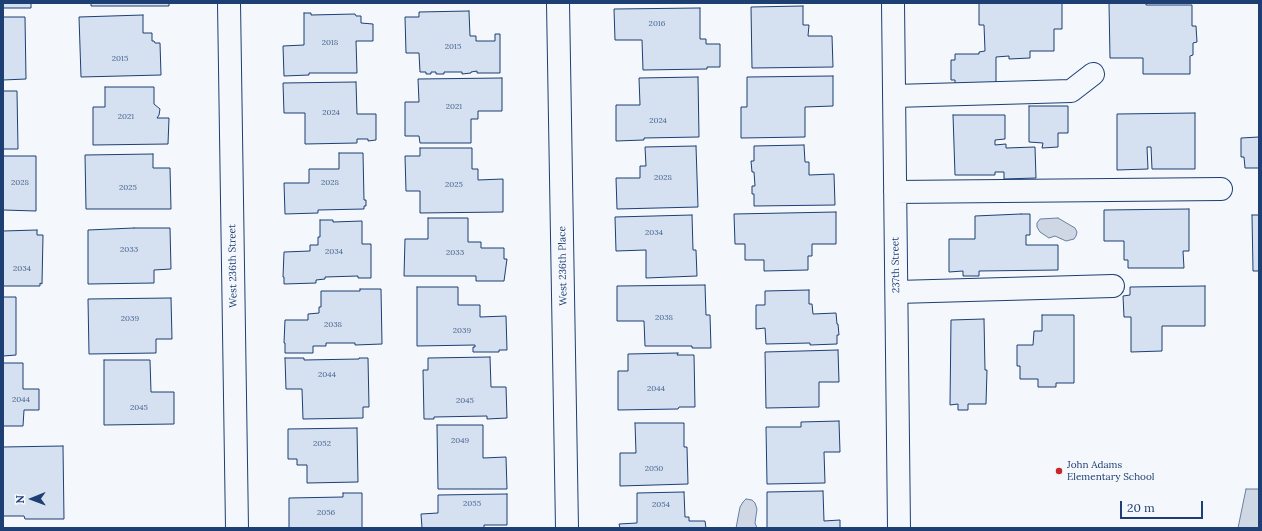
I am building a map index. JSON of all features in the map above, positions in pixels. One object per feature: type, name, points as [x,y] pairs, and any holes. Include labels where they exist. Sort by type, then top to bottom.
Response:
[{"type":"street","name":"West 236th Street","points":[[229,3],[236,528]]},
{"type":"street","name":"West 236th Place","points":[[558,3],[567,528]]},
{"type":"street","name":"237th Street","points":[[893,3],[899,528]]},
{"type":"street","points":[[894,96],[1071,91],[1093,74]]},
{"type":"street","points":[[895,192],[1221,189]]},
{"type":"street","points":[[896,292],[1113,286]]},
{"type":"shaded area","points":[[1058,218],[1075,228],[1077,232],[1074,239],[1066,241],[1055,236],[1049,238],[1040,232],[1037,227],[1037,223],[1040,219]]},
{"type":"shaded area","points":[[1246,489],[1259,489],[1259,528],[1238,528]]},
{"type":"shaded area","points":[[746,499],[752,500],[755,503],[757,509],[755,523],[757,528],[736,528],[740,507]]},
{"type":"building","points":[[3,3],[31,3],[31,8],[3,8]]},
{"type":"building","points":[[91,3],[169,3],[169,6],[91,6]]},
{"type":"building","points":[[979,3],[1062,3],[1062,29],[1054,29],[1054,51],[1030,51],[1030,58],[1009,59],[1009,56],[996,57],[996,84],[955,84],[955,80],[951,80],[951,60],[955,60],[955,54],[979,54],[979,52],[985,51],[984,25],[979,25]]},
{"type":"building","points":[[1109,3],[1192,5],[1192,26],[1196,26],[1197,42],[1193,43],[1193,55],[1190,56],[1190,74],[1143,74],[1143,58],[1110,58]]},
{"type":"building","points":[[803,6],[803,25],[809,25],[808,36],[832,36],[833,67],[752,68],[751,7]]},
{"type":"building","points":[[700,8],[700,39],[706,39],[706,44],[720,44],[720,67],[707,67],[707,69],[643,70],[642,40],[615,40],[614,9]]},
{"type":"building","points":[[469,11],[470,36],[476,36],[476,41],[495,41],[495,34],[500,34],[500,73],[477,73],[477,71],[462,74],[462,72],[444,72],[444,74],[436,74],[436,72],[431,72],[431,74],[426,74],[426,72],[420,72],[419,53],[406,53],[405,17],[419,17],[419,12]]},
{"type":"building","points":[[304,13],[311,13],[311,15],[355,14],[356,16],[361,16],[361,23],[373,24],[373,41],[356,41],[357,73],[309,73],[309,75],[284,76],[283,46],[304,45]]},
{"type":"building","points":[[143,15],[143,33],[152,33],[152,41],[155,43],[160,43],[161,75],[81,77],[79,17]]},
{"type":"building","points":[[3,17],[25,17],[26,79],[3,80]]},
{"type":"building","points":[[833,76],[833,106],[805,107],[805,137],[741,138],[741,107],[747,107],[747,77]]},
{"type":"building","points":[[698,77],[699,137],[644,138],[644,140],[616,141],[616,105],[640,105],[639,78]]},
{"type":"building","points":[[502,78],[502,111],[478,111],[478,119],[471,119],[471,143],[420,143],[419,136],[405,136],[405,102],[419,102],[418,79]]},
{"type":"building","points":[[356,82],[357,114],[376,114],[376,140],[368,141],[368,139],[357,139],[357,143],[305,144],[305,113],[284,113],[283,83]]},
{"type":"building","points":[[105,87],[154,87],[154,104],[160,109],[157,118],[169,118],[168,144],[93,145],[93,107],[105,107]]},
{"type":"building","points":[[3,91],[17,91],[18,149],[3,149]]},
{"type":"building","points":[[1029,106],[1068,106],[1068,133],[1058,133],[1058,147],[1042,148],[1043,143],[1029,142]]},
{"type":"building","points":[[1195,113],[1195,169],[1152,169],[1151,147],[1147,147],[1148,169],[1117,170],[1117,114]]},
{"type":"building","points":[[953,115],[1005,115],[1005,139],[995,140],[995,145],[1006,144],[1006,148],[1035,147],[1036,178],[1004,179],[1004,172],[995,172],[995,175],[955,175]]},
{"type":"building","points":[[1259,137],[1259,168],[1245,168],[1244,157],[1241,157],[1241,138]]},
{"type":"building","points":[[804,145],[805,162],[809,162],[809,175],[834,174],[835,205],[754,206],[752,186],[755,186],[754,172],[752,172],[751,161],[754,161],[754,146]]},
{"type":"building","points":[[696,146],[698,207],[617,209],[616,178],[640,178],[640,166],[646,166],[645,147]]},
{"type":"building","points":[[420,148],[472,148],[472,169],[478,169],[478,180],[503,179],[503,212],[420,213],[420,191],[406,191],[405,156],[420,156]]},
{"type":"building","points":[[339,153],[363,153],[364,200],[366,200],[366,206],[364,206],[364,209],[318,210],[318,213],[285,214],[284,183],[309,183],[309,169],[339,169]]},
{"type":"building","points":[[153,154],[153,168],[170,168],[171,209],[86,209],[85,155]]},
{"type":"building","points":[[3,156],[36,156],[36,211],[3,210]]},
{"type":"building","points":[[1189,209],[1189,251],[1183,251],[1184,268],[1128,268],[1128,260],[1124,260],[1124,241],[1104,241],[1104,210]]},
{"type":"building","points":[[836,212],[836,244],[812,244],[812,256],[808,256],[808,270],[764,271],[764,260],[745,260],[745,244],[735,244],[734,214]]},
{"type":"building","points":[[1030,214],[1030,235],[1026,235],[1026,245],[1058,245],[1058,270],[979,271],[979,276],[963,276],[963,271],[949,272],[949,239],[975,239],[975,216]]},
{"type":"building","points":[[692,215],[693,250],[696,250],[697,276],[646,278],[646,250],[616,251],[615,217]]},
{"type":"building","points":[[1252,215],[1259,215],[1259,271],[1253,271]]},
{"type":"building","points":[[428,218],[468,218],[468,242],[481,242],[481,248],[504,248],[504,259],[507,259],[504,281],[476,281],[476,276],[404,276],[405,239],[428,239]]},
{"type":"building","points":[[320,220],[333,220],[333,222],[362,221],[362,244],[371,244],[371,278],[358,278],[358,276],[325,277],[325,279],[316,280],[316,283],[284,284],[284,252],[310,251],[310,245],[318,245],[318,237],[320,237]]},
{"type":"building","points":[[170,228],[171,269],[154,270],[154,283],[88,284],[88,230]]},
{"type":"building","points":[[37,230],[37,235],[43,235],[42,284],[40,283],[40,286],[3,286],[3,231]]},
{"type":"building","points":[[705,285],[706,315],[710,315],[711,348],[692,348],[692,346],[645,346],[644,321],[617,321],[617,286]]},
{"type":"building","points":[[1205,286],[1205,326],[1162,326],[1162,351],[1131,352],[1131,317],[1124,317],[1123,296],[1130,295],[1130,287]]},
{"type":"building","points":[[417,287],[458,287],[458,305],[480,305],[480,317],[506,316],[507,350],[499,350],[499,352],[473,352],[473,347],[475,347],[475,345],[417,346]]},
{"type":"building","points":[[360,289],[381,289],[382,344],[355,345],[355,343],[326,343],[326,346],[313,346],[313,353],[285,353],[285,320],[308,320],[308,314],[319,313],[319,307],[321,307],[321,291],[360,291]]},
{"type":"building","points":[[809,290],[809,304],[812,304],[813,314],[836,313],[839,335],[837,335],[837,344],[766,344],[765,328],[756,329],[756,305],[765,305],[765,291]]},
{"type":"building","points":[[3,297],[16,297],[16,355],[3,356]]},
{"type":"building","points":[[171,298],[172,339],[156,339],[156,353],[89,354],[88,299]]},
{"type":"building","points":[[1042,315],[1074,315],[1074,383],[1056,383],[1056,387],[1038,387],[1038,379],[1020,379],[1020,366],[1017,366],[1017,345],[1033,345],[1034,331],[1042,331]]},
{"type":"building","points":[[984,319],[985,370],[987,370],[986,404],[968,404],[968,410],[958,410],[958,404],[950,405],[951,320]]},
{"type":"building","points":[[838,350],[839,382],[819,382],[819,407],[766,408],[765,352]]},
{"type":"building","points":[[678,353],[677,355],[694,355],[695,407],[679,407],[678,409],[618,410],[618,371],[628,371],[628,354]]},
{"type":"building","points":[[490,357],[491,387],[506,387],[507,418],[487,419],[487,416],[434,417],[434,419],[424,419],[423,370],[428,370],[428,358]]},
{"type":"building","points":[[285,358],[304,358],[304,360],[368,358],[369,407],[363,407],[363,418],[303,419],[302,389],[286,389]]},
{"type":"building","points":[[104,360],[150,360],[151,392],[174,392],[174,424],[104,425]]},
{"type":"building","points":[[3,363],[23,363],[23,389],[39,389],[39,410],[24,410],[23,426],[3,426]]},
{"type":"building","points":[[839,421],[840,452],[824,452],[825,483],[767,484],[766,427],[801,427],[801,422]]},
{"type":"building","points":[[635,423],[684,423],[684,447],[687,447],[688,484],[620,486],[620,453],[636,453]]},
{"type":"building","points":[[437,425],[483,425],[483,458],[506,457],[507,489],[438,489]]},
{"type":"building","points":[[357,428],[358,482],[307,483],[307,465],[297,465],[297,459],[288,459],[288,429]]},
{"type":"building","points":[[63,446],[64,519],[25,519],[24,516],[3,516],[3,447]]},
{"type":"building","points":[[823,491],[824,521],[840,520],[840,528],[767,528],[767,492]]},
{"type":"building","points":[[684,492],[685,517],[689,517],[689,521],[705,521],[706,528],[620,528],[619,524],[637,523],[637,493]]},
{"type":"building","points":[[343,493],[362,493],[362,528],[289,528],[289,498],[343,497]]},
{"type":"building","points":[[507,494],[507,525],[484,525],[484,528],[422,528],[421,514],[438,513],[438,495]]},
{"type":"place","name":"John Adams Elementary School","points":[[1059,471]]}]
